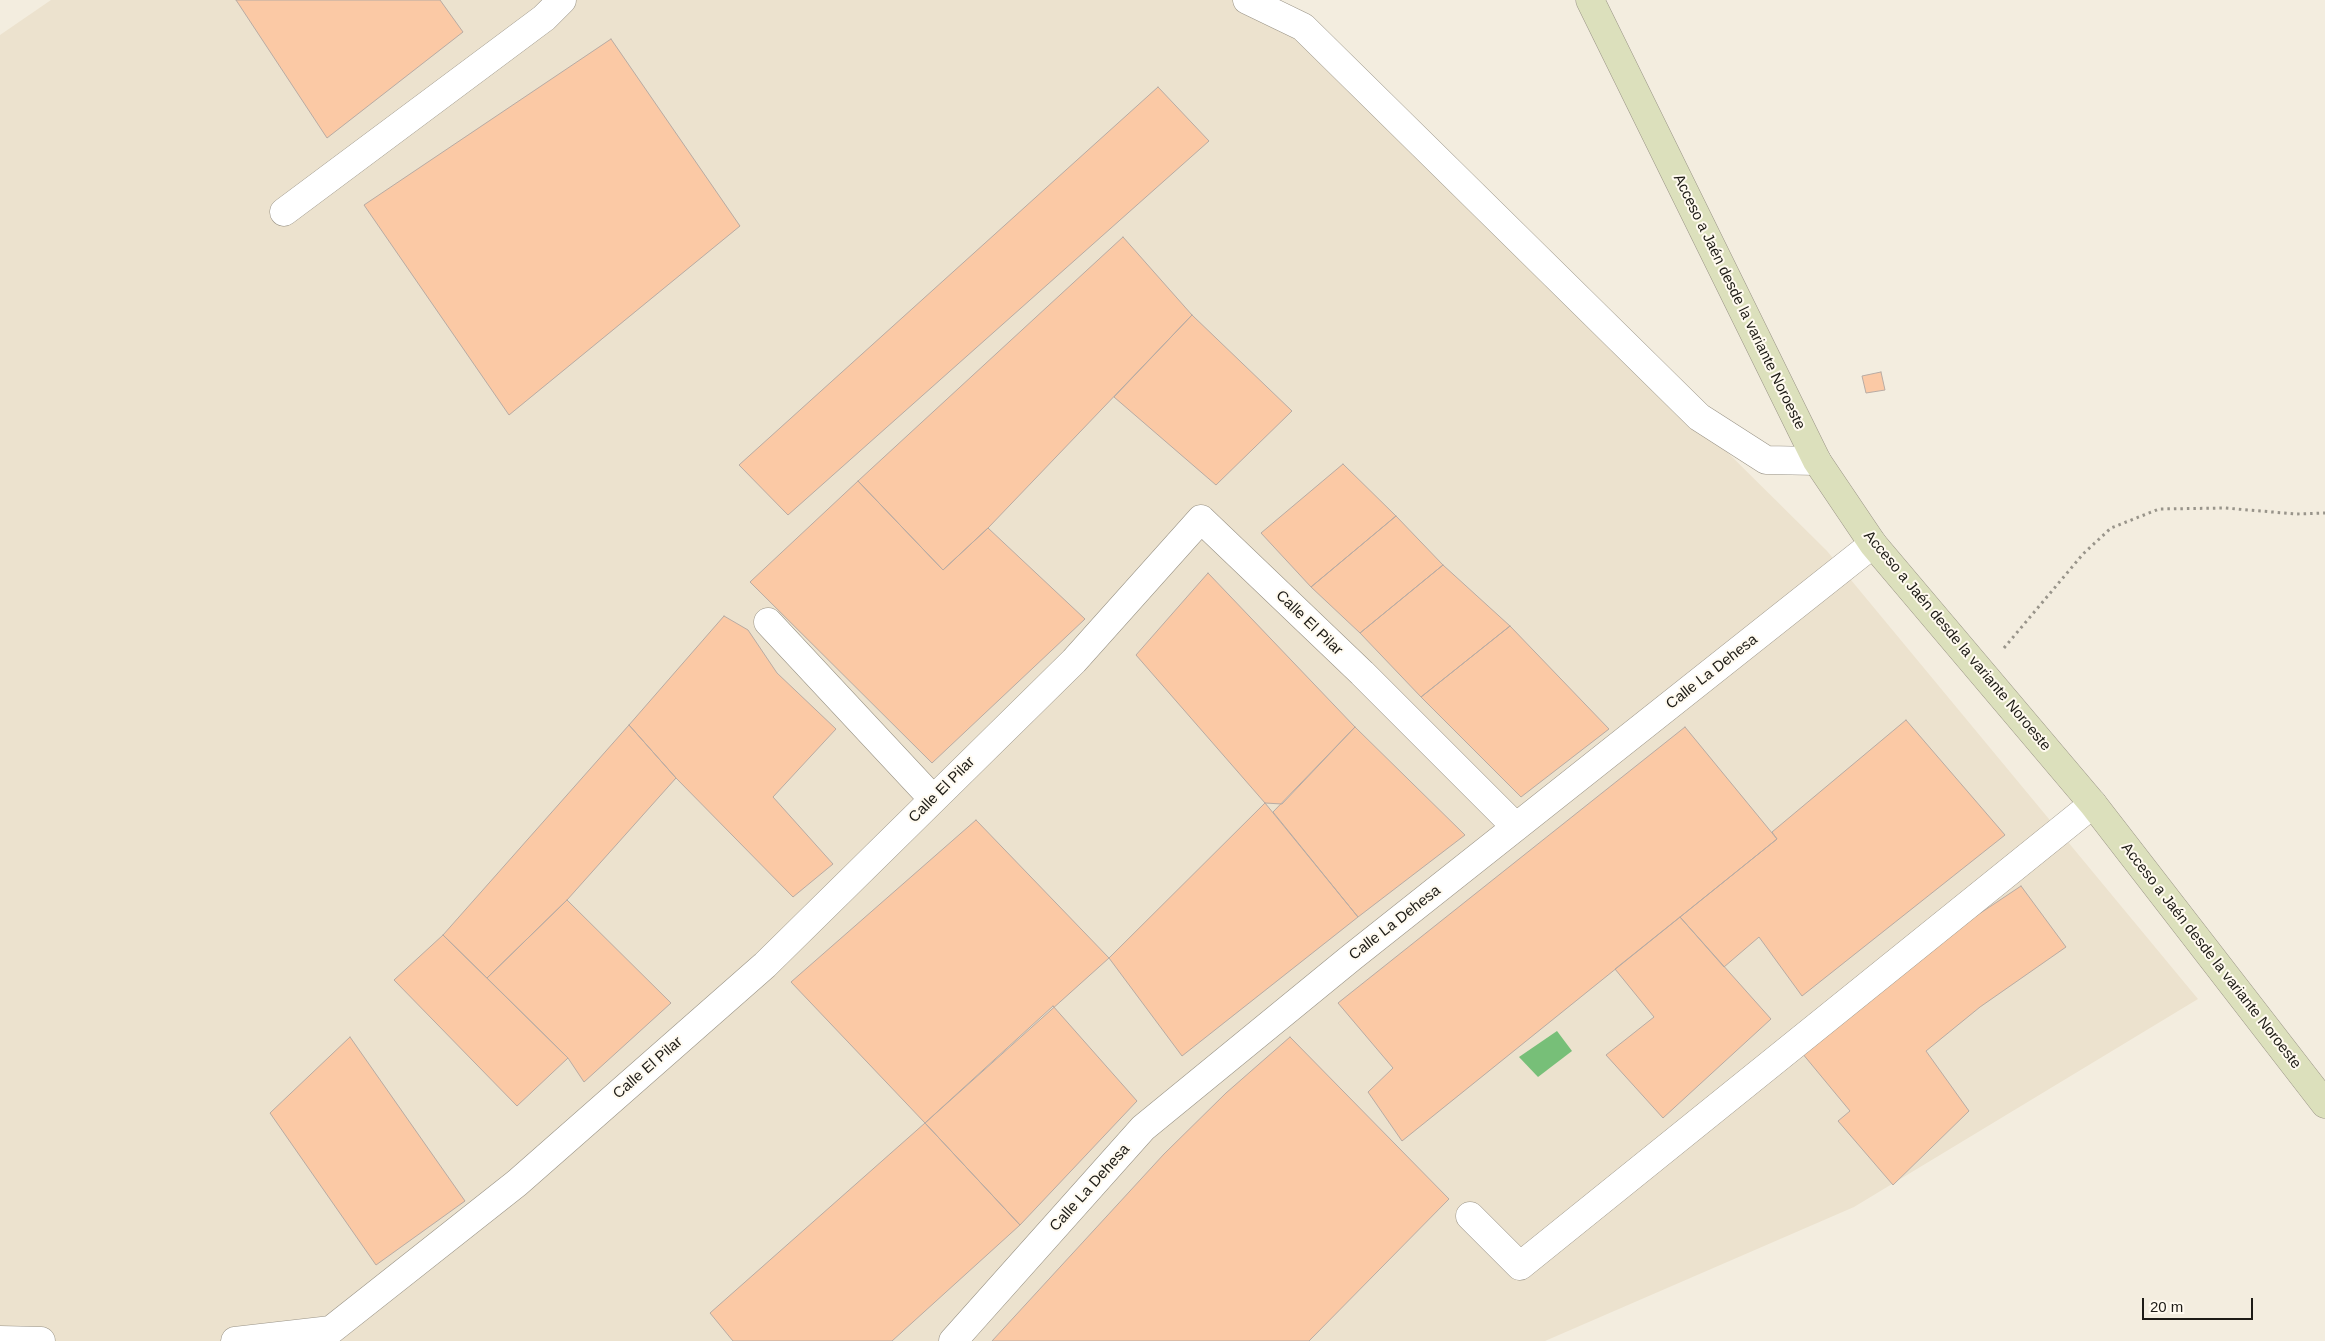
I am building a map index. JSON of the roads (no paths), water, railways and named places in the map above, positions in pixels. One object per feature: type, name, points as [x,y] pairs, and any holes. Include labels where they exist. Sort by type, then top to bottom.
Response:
[{"type":"street","points":[[284,212],[544,18],[562,0]]},
{"type":"street","points":[[1247,0],[1303,27],[1699,417],[1766,460],[1817,461]]},
{"type":"street","name":"Acceso a Jaén desde la variante Noroeste","points":[[1590,0],[1817,461],[1873,544],[2093,804],[2325,1104]]},
{"type":"street","name":"Calle El Pilar","points":[[235,1341],[331,1330],[517,1183],[765,965],[1074,661],[1201,519],[1362,673],[1516,827]]},
{"type":"street","name":"Calle La Dehesa","points":[[953,1341],[1144,1128],[1352,957],[1873,544]]},
{"type":"street","points":[[768,622],[933,799]]},
{"type":"street","points":[[1470,1216],[1520,1266],[2093,804]]},
{"type":"street","points":[[0,1340],[41,1341]]}]
